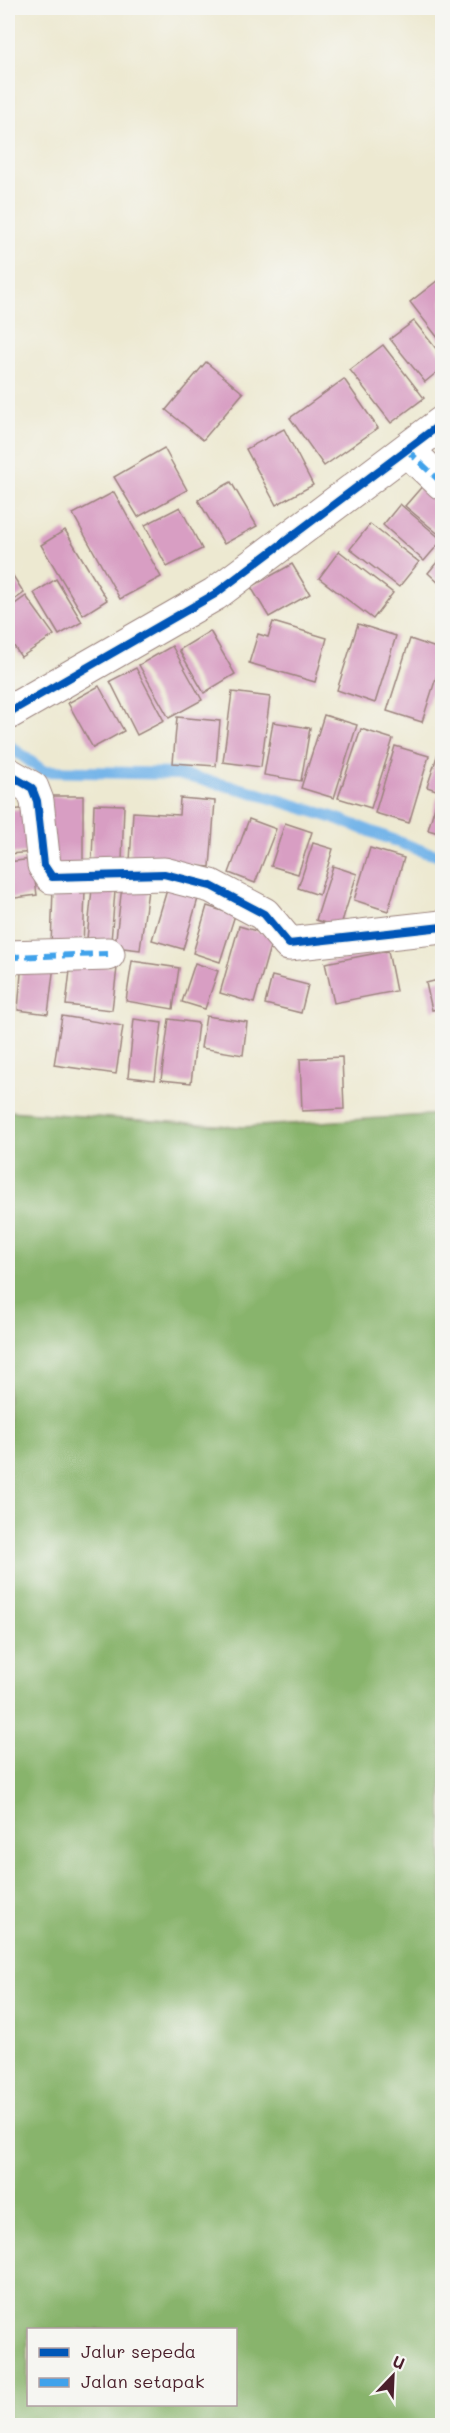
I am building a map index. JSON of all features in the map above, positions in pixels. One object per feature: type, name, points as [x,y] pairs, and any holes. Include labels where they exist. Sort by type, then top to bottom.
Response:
[{"type":"street","points":[[8,712],[215,594],[442,423]]},
{"type":"street","points":[[406,450],[442,483]]},
{"type":"street","points":[[8,774],[32,788],[37,801],[44,865],[52,877],[164,874],[212,886],[264,914],[289,944],[442,927]]},
{"type":"street","points":[[8,957],[108,954]]},
{"type":"green space","points":[[8,1111],[244,1127],[442,1114],[442,2425],[8,2425]]},
{"type":"building","points":[[442,277],[442,343],[410,302]]},
{"type":"building","points":[[414,321],[442,356],[442,368],[425,382],[390,339]]},
{"type":"building","points":[[383,345],[424,398],[391,423],[350,370]]},
{"type":"building","points":[[206,362],[243,393],[203,440],[166,410]]},
{"type":"building","points":[[344,379],[378,428],[324,466],[290,418]]},
{"type":"building","points":[[284,429],[313,485],[276,505],[246,449]]},
{"type":"building","points":[[164,448],[187,490],[138,517],[114,477]]},
{"type":"building","points":[[231,482],[257,526],[224,544],[198,500]]},
{"type":"building","points":[[425,483],[442,497],[442,537],[405,506]]},
{"type":"building","points":[[114,492],[161,577],[120,599],[73,514]]},
{"type":"building","points":[[400,504],[442,540],[424,561],[383,525]]},
{"type":"building","points":[[180,507],[202,549],[167,567],[145,525]]},
{"type":"building","points":[[370,524],[419,562],[399,587],[350,549]]},
{"type":"building","points":[[65,530],[107,600],[83,615],[41,545]]},
{"type":"building","points":[[339,551],[393,593],[373,619],[319,578]]},
{"type":"building","points":[[442,556],[442,586],[428,573]]},
{"type":"building","points":[[292,564],[310,594],[269,617],[251,587]]},
{"type":"building","points":[[8,568],[24,593],[8,604]]},
{"type":"building","points":[[56,579],[82,622],[59,635],[34,593]]},
{"type":"building","points":[[26,596],[54,635],[21,657],[8,637],[8,609]]},
{"type":"building","points":[[273,622],[327,638],[315,682],[249,663],[258,634],[268,637]]},
{"type":"building","points":[[358,624],[396,636],[375,703],[337,690]]},
{"type":"building","points":[[210,631],[235,674],[204,693],[179,650]]},
{"type":"building","points":[[410,639],[442,650],[442,659],[422,722],[387,711]]},
{"type":"building","points":[[172,646],[202,700],[169,718],[139,665]]},
{"type":"building","points":[[136,668],[164,721],[137,735],[110,681]]},
{"type":"building","points":[[99,686],[124,731],[93,748],[68,703]]},
{"type":"building","points":[[232,692],[270,697],[261,767],[223,762]]},
{"type":"building","points":[[324,715],[357,725],[334,798],[301,788]]},
{"type":"building","points":[[177,717],[220,721],[216,766],[173,763]]},
{"type":"building","points":[[273,722],[310,728],[301,781],[264,775]]},
{"type":"building","points":[[361,729],[393,739],[371,808],[338,798]]},
{"type":"building","points":[[442,741],[442,792],[427,787]]},
{"type":"building","points":[[395,746],[429,756],[409,823],[375,813]]},
{"type":"building","points":[[50,796],[83,796],[83,865],[50,865]]},
{"type":"building","points":[[438,796],[442,797],[442,834],[428,830]]},
{"type":"building","points":[[180,798],[215,801],[210,867],[130,861],[133,812],[179,815]]},
{"type":"building","points":[[94,804],[124,805],[122,862],[92,861]]},
{"type":"building","points":[[33,808],[35,852],[8,854],[8,810]]},
{"type":"building","points":[[249,819],[276,829],[255,883],[229,873]]},
{"type":"building","points":[[285,823],[312,832],[298,874],[271,866]]},
{"type":"building","points":[[313,843],[333,849],[319,895],[298,888]]},
{"type":"building","points":[[370,848],[404,858],[388,911],[354,900]]},
{"type":"building","points":[[32,859],[37,895],[8,899],[8,862]]},
{"type":"building","points":[[333,866],[357,874],[340,928],[316,920]]},
{"type":"building","points":[[169,883],[200,892],[183,949],[152,940]]},
{"type":"building","points":[[122,886],[148,890],[140,950],[115,947]]},
{"type":"building","points":[[53,888],[85,890],[83,948],[51,947]]},
{"type":"building","points":[[92,889],[115,891],[111,942],[87,939]]},
{"type":"building","points":[[207,906],[235,915],[220,962],[193,953]]},
{"type":"building","points":[[239,926],[273,936],[254,1003],[220,993]]},
{"type":"building","points":[[388,951],[396,991],[334,1003],[325,963]]},
{"type":"building","points":[[22,961],[54,965],[48,1014],[18,1010]]},
{"type":"building","points":[[132,961],[179,968],[173,1009],[126,1001]]},
{"type":"building","points":[[71,962],[117,968],[112,1010],[66,1005]]},
{"type":"building","points":[[195,963],[218,971],[205,1009],[182,1002]]},
{"type":"building","points":[[8,971],[11,971],[10,1018],[8,1018]]},
{"type":"building","points":[[272,976],[308,985],[301,1013],[265,1004]]},
{"type":"building","points":[[442,979],[442,1008],[432,1010],[426,983]]},
{"type":"building","points":[[62,1016],[123,1026],[116,1074],[54,1065]]},
{"type":"building","points":[[206,1016],[247,1022],[243,1055],[201,1048]]},
{"type":"building","points":[[134,1019],[162,1023],[155,1080],[128,1077]]},
{"type":"building","points":[[169,1019],[198,1023],[191,1083],[161,1080]]},
{"type":"building","points":[[342,1057],[344,1109],[302,1111],[300,1059]]},
{"type":"waterway","points":[[8,745],[43,771],[179,774],[249,791],[338,819],[425,852],[442,856]]},
{"type":"marked path","points":[[407,450],[442,483]]},
{"type":"marked path","points":[[8,957],[108,954]]},
{"type":"cycle path","points":[[8,713],[215,594],[442,423]]},
{"type":"cycle path","points":[[8,774],[32,788],[37,801],[44,865],[52,877],[164,874],[211,886],[264,914],[289,944],[442,927]]}]
